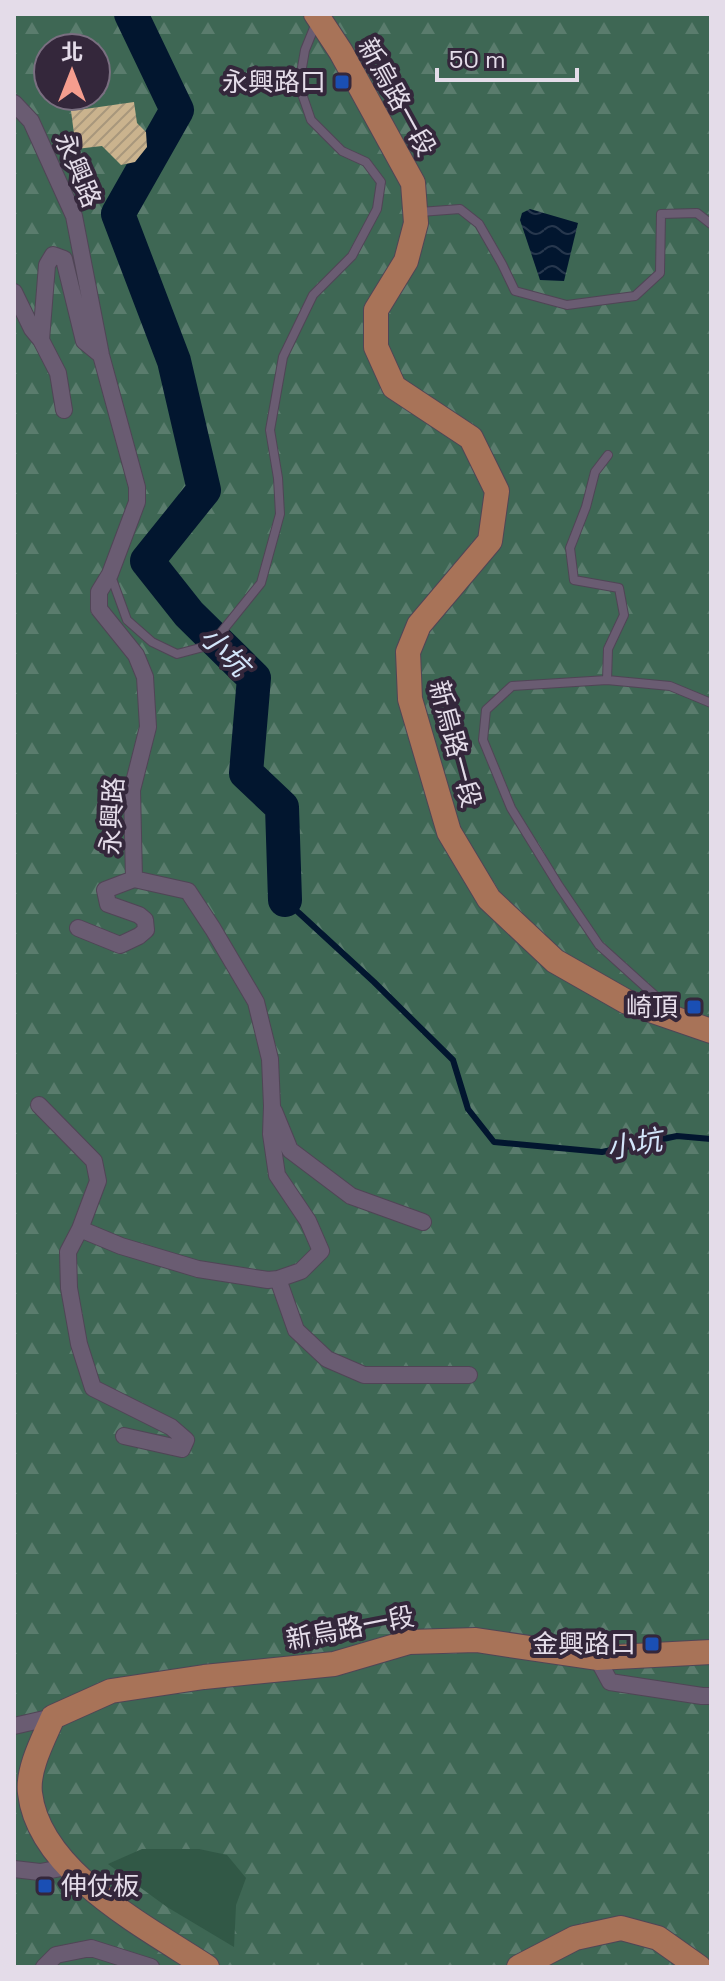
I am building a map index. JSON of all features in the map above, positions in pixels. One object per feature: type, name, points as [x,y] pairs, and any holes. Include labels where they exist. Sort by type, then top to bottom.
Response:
[{"type":"main road","name":"新烏路一段","points":[[317,16],[341,52],[413,183],[416,223],[406,261],[376,310],[376,347],[394,387],[471,438],[497,491],[490,541],[419,625],[408,652],[410,699],[449,832],[489,899],[555,961],[627,1002],[711,1031]]},
{"type":"main road","name":"新烏路一段","points":[[53,1717],[111,1691],[204,1677],[334,1664],[409,1642],[476,1640],[597,1658],[711,1652]]},
{"type":"main road","points":[[53,1717],[35,1759],[29,1791],[39,1827],[67,1867],[104,1900],[207,1967]]},
{"type":"main road","points":[[519,1967],[575,1938],[621,1928],[658,1938],[699,1967]]},
{"type":"street","name":"永興路","points":[[14,103],[31,121],[74,216],[101,355],[137,487],[137,502],[110,574],[99,592],[99,609],[136,655],[145,677],[148,727],[132,790],[134,879],[188,891],[256,1002],[270,1059],[271,1134],[277,1175],[308,1221],[321,1251],[301,1271],[278,1279]]},
{"type":"street","points":[[41,340],[47,265],[53,255],[64,259],[84,341],[101,355]]},
{"type":"street","points":[[14,292],[58,373],[64,410]]},
{"type":"street","points":[[78,928],[120,945],[146,930],[145,920],[139,915],[108,904],[105,890],[134,879]]},
{"type":"street","points":[[39,1105],[94,1161],[98,1181],[68,1252],[69,1288],[79,1344],[93,1388],[171,1427],[186,1440],[182,1449],[124,1436]]},
{"type":"street","points":[[272,1106],[290,1150],[351,1196],[423,1222]]},
{"type":"street","points":[[80,1229],[121,1246],[198,1269],[278,1279],[296,1330],[327,1359],[364,1375],[469,1375]]},
{"type":"street","points":[[597,1658],[610,1682],[711,1696]]},
{"type":"street","points":[[14,1726],[53,1717]]},
{"type":"street","points":[[14,1869],[40,1872],[67,1867]]},
{"type":"street","points":[[44,1967],[56,1955],[91,1948],[151,1967]]},
{"type":"lane","points":[[110,574],[127,620],[152,642],[177,654],[211,645],[261,583],[280,514],[270,430],[283,357],[313,295],[352,256],[377,209],[381,182],[366,162],[342,151],[311,120],[299,85],[305,50],[317,16]]},
{"type":"lane","points":[[415,212],[460,209],[479,224],[515,291],[567,305],[635,296],[660,273],[661,214],[697,213],[711,224]]},
{"type":"lane","points":[[607,680],[608,649],[624,615],[619,588],[574,580],[570,548],[595,472],[608,455]]},
{"type":"lane","points":[[679,1020],[667,1005],[599,945],[559,886],[511,808],[483,740],[486,710],[512,686],[607,680],[670,686],[711,703]]},
{"type":"green space","points":[[14,14],[711,14],[711,1967],[14,1967]]},
{"type":"green space","points":[[142,1849],[199,1849],[227,1855],[246,1878],[236,1905],[234,1947],[167,1907],[108,1864]]},
{"type":"water","points":[[530,209],[578,223],[564,281],[540,280],[520,220],[522,213]]},
{"type":"building","points":[[134,102],[137,123],[146,132],[147,147],[135,162],[121,165],[102,146],[76,149],[71,112],[112,112],[112,105]]},
{"type":"waterway","name":"小坑","points":[[131,14],[177,110],[118,214],[174,361],[204,490],[147,561],[189,614],[254,678],[246,773],[282,807],[285,900]]},
{"type":"waterway","name":"小坑","points":[[285,900],[453,1060],[468,1109],[494,1142],[602,1152],[677,1136],[711,1139]]},
{"type":"place","name":"永興路口","points":[[342,82]]},
{"type":"place","name":"崎頂","points":[[694,1007]]},
{"type":"place","name":"金興路口","points":[[652,1644]]},
{"type":"place","name":"伸仗板","points":[[45,1886]]}]
